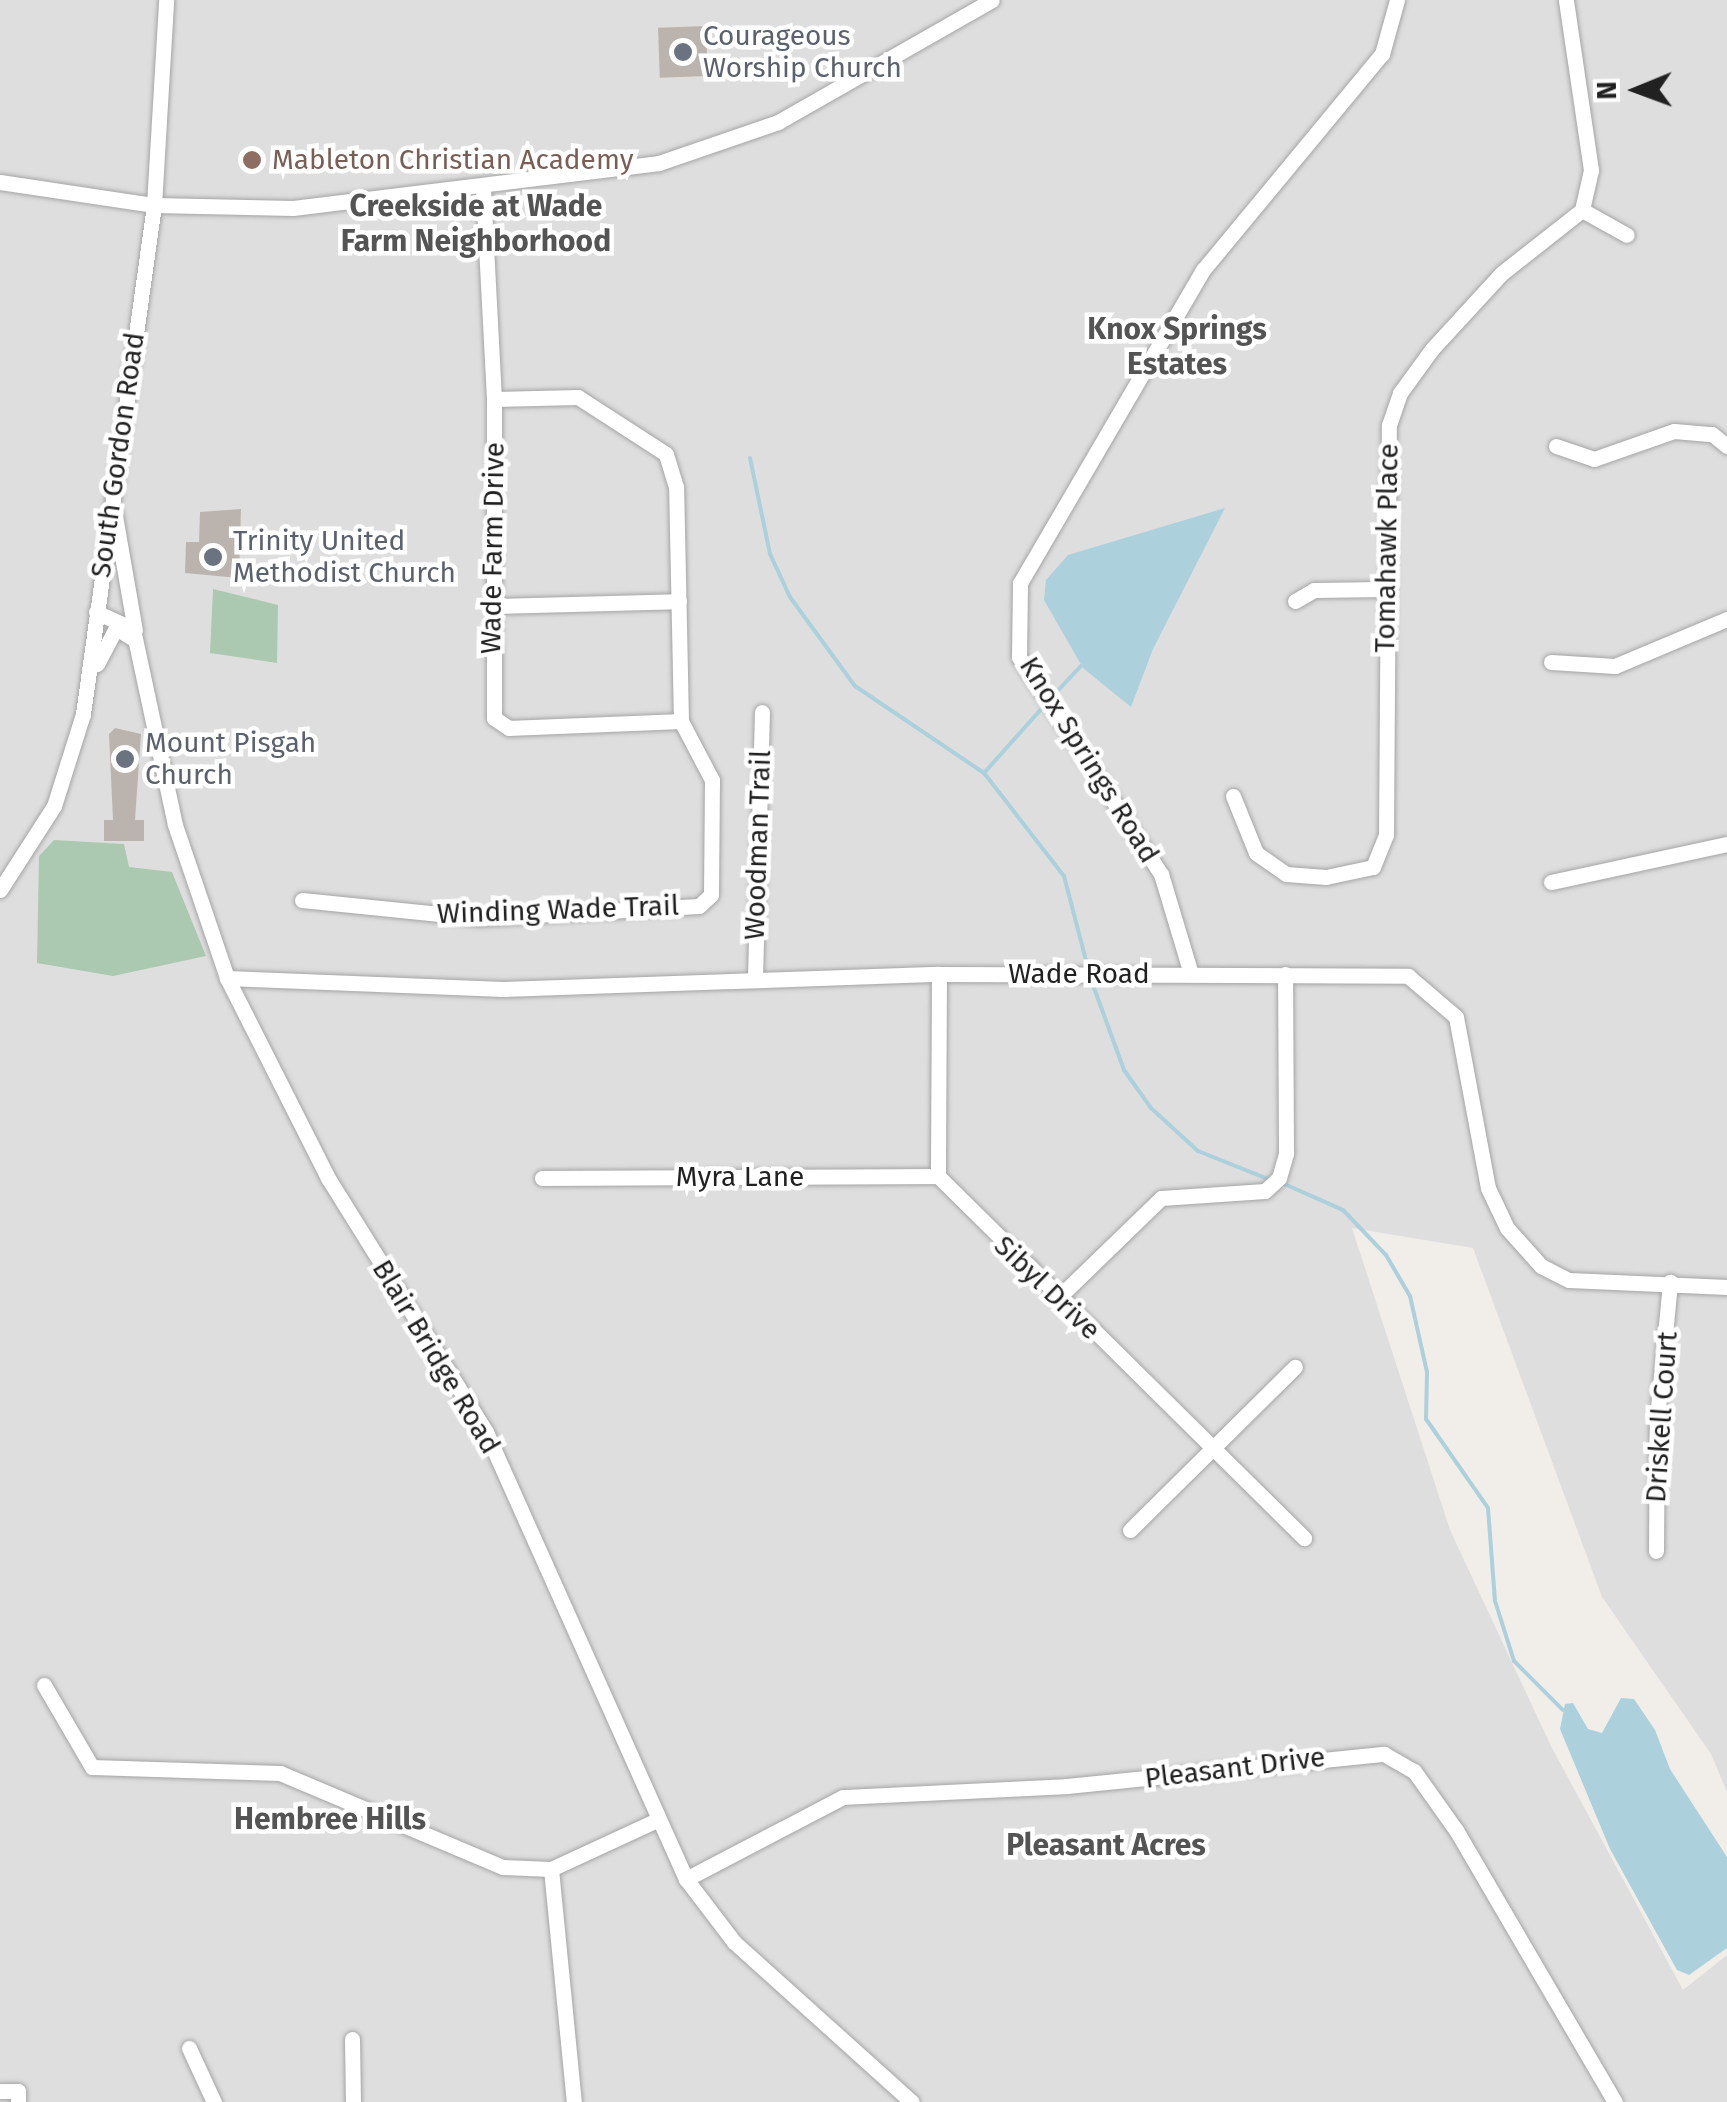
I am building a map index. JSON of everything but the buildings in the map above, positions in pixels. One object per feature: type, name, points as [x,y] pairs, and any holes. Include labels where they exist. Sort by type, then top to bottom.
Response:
[{"type":"street","name":"South Gordon Road","points":[[0,890],[33,847],[64,781],[90,674],[111,487],[154,205],[166,0]]},
{"type":"street","points":[[0,182],[154,205],[293,208],[483,189],[659,163],[744,138],[992,0]]},
{"type":"street","name":"Knox Springs Road","points":[[1191,974],[1161,874],[1019,657],[1020,583],[1203,270],[1382,54],[1397,0]]},
{"type":"street","points":[[1566,0],[1591,170],[1582,210],[1627,236]]},
{"type":"street","name":"Wade Farm Drive","points":[[483,189],[494,399],[494,718],[510,728],[681,721]]},
{"type":"street","name":"Tomahawk Place","points":[[1232,796],[1256,853],[1275,870],[1326,878],[1372,866],[1388,821],[1385,448],[1400,393],[1502,273],[1582,210]]},
{"type":"street","name":"Winding Wade Trail","points":[[302,900],[479,918],[699,906],[711,895],[712,780],[681,721],[676,487],[666,454],[578,397],[494,399]]},
{"type":"street","points":[[1556,446],[1594,459],[1674,431],[1712,434],[1727,446]]},
{"type":"street","name":"Blair Bridge Road","points":[[111,487],[137,644],[176,825],[227,978],[328,1178],[486,1432],[655,1821],[686,1879],[734,1942],[912,2102]]},
{"type":"street","points":[[1295,601],[1314,590],[1385,589]]},
{"type":"street","points":[[493,606],[679,601]]},
{"type":"street","points":[[96,612],[130,622],[137,644]]},
{"type":"street","points":[[1551,662],[1615,666],[1727,619]]},
{"type":"street","points":[[90,674],[116,628],[137,644]]},
{"type":"street","name":"Woodman Trail","points":[[755,978],[762,712]]},
{"type":"street","points":[[1551,882],[1727,844]]},
{"type":"street","name":"Wade Road","points":[[227,978],[503,989],[939,974],[1388,973],[1426,984],[1461,1027],[1480,1160],[1524,1250],[1568,1280],[1727,1287]]},
{"type":"street","points":[[938,1176],[939,974]]},
{"type":"street","points":[[1060,1296],[1161,1198],[1266,1191],[1279,1178],[1286,1153],[1285,974]]},
{"type":"street","name":"Myra Lane","points":[[542,1178],[938,1176]]},
{"type":"street","name":"Sibyl Drive","points":[[938,1176],[1209,1450],[1304,1538]]},
{"type":"street","name":"Driskell Court","points":[[1656,1551],[1657,1418],[1670,1282]]},
{"type":"street","points":[[1130,1530],[1295,1367]]},
{"type":"street","points":[[44,1685],[92,1767],[280,1773],[503,1867],[551,1869],[655,1821]]},
{"type":"street","name":"Pleasant Drive","points":[[686,1879],[843,1797],[1067,1786],[1384,1754],[1418,1776],[1456,1830],[1615,2102]]},
{"type":"street","points":[[551,1869],[574,2102]]},
{"type":"street","points":[[352,2040],[353,2102]]},
{"type":"street","points":[[189,2048],[214,2102]]},
{"type":"street","points":[[0,2091],[18,2091],[18,2102]]},
{"type":"shaded area","points":[[0,0],[1727,0],[1727,1792],[1711,1754],[1602,1597],[1473,1248],[1352,1228],[1450,1530],[1552,1748],[1683,1990],[1727,1955],[1727,2102],[0,2102]]},
{"type":"green space","points":[[213,589],[278,605],[277,663],[210,653]]},
{"type":"green space","points":[[54,840],[124,844],[129,867],[172,872],[206,956],[113,976],[37,963],[39,856]]},
{"type":"water","points":[[1225,508],[1153,649],[1131,707],[1083,668],[1044,600],[1046,580],[1068,555]]},
{"type":"water","points":[[1621,1698],[1634,1699],[1655,1730],[1670,1769],[1727,1857],[1727,1948],[1689,1975],[1677,1970],[1610,1849],[1560,1729],[1565,1704],[1573,1703],[1588,1729],[1602,1733]]},
{"type":"waterway","points":[[750,458],[770,554],[790,597],[855,686],[984,773],[1064,876],[1088,968]]},
{"type":"waterway","points":[[1050,699],[1081,666]]},
{"type":"waterway","points":[[984,773],[1044,706]]},
{"type":"waterway","points":[[1090,977],[1124,1070],[1151,1108],[1198,1151],[1268,1179]]},
{"type":"waterway","points":[[1282,1183],[1343,1210],[1386,1255],[1410,1296],[1427,1372],[1426,1419],[1488,1508],[1495,1601],[1514,1661],[1563,1710]]},
{"type":"place","name":"Courageous Worship Church","points":[[683,52]]},
{"type":"place","name":"Mableton Christian Academy","points":[[252,160]]},
{"type":"place","name":"Trinity United Methodist Church","points":[[213,557]]},
{"type":"place","name":"Mount Pisgah Church","points":[[125,759]]},
{"type":"district","name":"Creekside at Wade Farm Neighborhood","points":[[476,223]]},
{"type":"district","name":"Knox Springs Estates","points":[[1177,346]]},
{"type":"district","name":"Hembree Hills","points":[[330,1819]]},
{"type":"district","name":"Pleasant Acres","points":[[1106,1845]]}]
